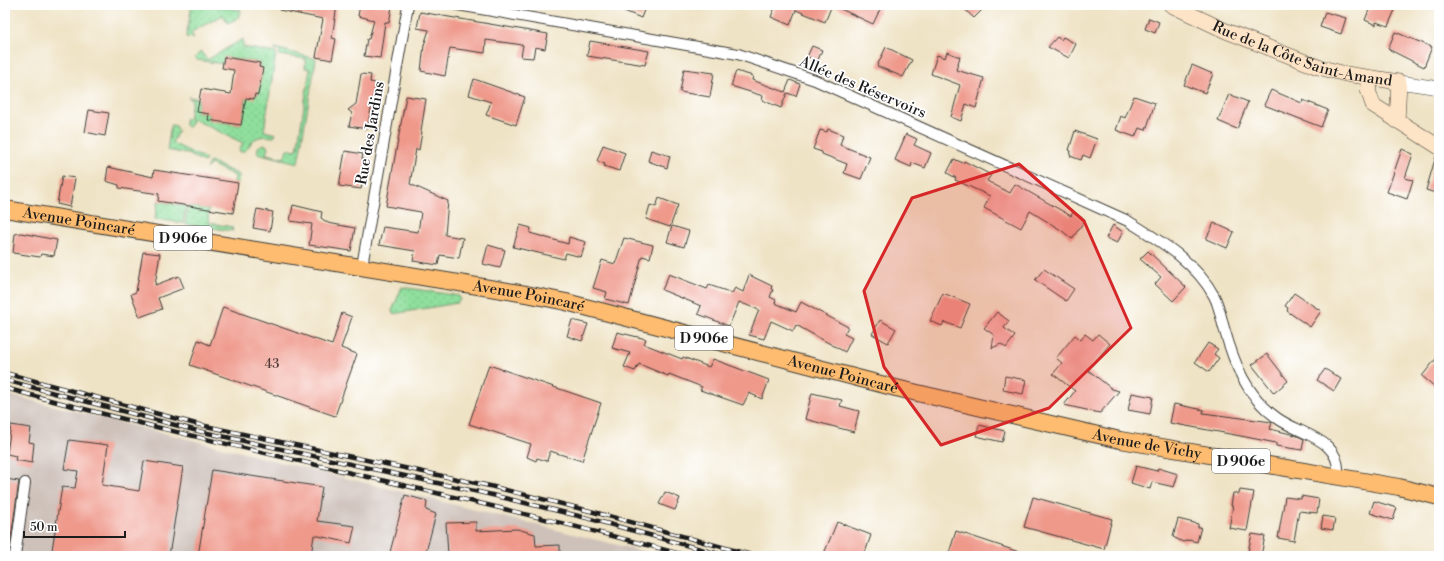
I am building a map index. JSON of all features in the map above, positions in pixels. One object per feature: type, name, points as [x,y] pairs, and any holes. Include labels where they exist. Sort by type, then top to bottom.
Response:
[{"type":"main road","name":"Rue de la Côte Saint-Amand","points":[[1171,5],[1226,31],[1318,67],[1399,82]]},
{"type":"main road","points":[[1371,78],[1368,90],[1373,105],[1439,147]]},
{"type":"main road","points":[[1397,121],[1399,82]]},
{"type":"main road","name":"Avenue Poincaré","points":[[5,209],[481,285],[566,302],[881,384],[1044,423]]},
{"type":"main road","name":"Avenue de Vichy","points":[[1044,423],[1120,440],[1338,476],[1399,487],[1439,497]]},
{"type":"street","name":"Rue des Jardins","points":[[362,266],[408,5]]},
{"type":"street","name":"Allée des Réservoirs","points":[[458,5],[738,54],[816,80],[1128,221],[1161,242],[1191,266],[1215,297],[1228,344],[1238,370],[1254,399],[1277,419],[1321,440],[1335,457],[1339,467],[1338,476]]},
{"type":"street","name":"Rue de la Côte Saint-Amand","points":[[1399,82],[1439,88]]},
{"type":"street","points":[[15,556],[25,483]]},
{"type":"highlighted area","points":[[1019,164],[1084,221],[1131,328],[1049,408],[941,445],[884,367],[864,291],[912,198]]},
{"type":"shaded area","points":[[5,394],[658,555],[5,556]]},
{"type":"green space","points":[[192,5],[206,5],[241,10],[238,18],[228,23],[223,15],[195,30],[191,33],[194,38],[186,37]]},
{"type":"green space","points":[[243,39],[243,47],[276,53],[264,131],[276,134],[274,137],[265,136],[254,139],[245,151],[241,152],[239,151],[243,143],[193,119],[188,128],[185,125],[185,118],[189,119],[192,100],[188,97],[199,99],[197,112],[209,114],[208,120],[241,125],[246,98],[258,94],[262,68],[259,67],[260,63],[224,57],[223,64],[197,60],[195,58],[201,51],[207,60]]},
{"type":"green space","points":[[275,48],[316,59],[298,163],[257,153],[258,147],[265,144],[268,147],[266,154],[284,158],[287,149],[297,150],[310,69],[305,68],[306,59],[279,55],[280,51],[275,50]]},
{"type":"green space","points":[[171,125],[176,126],[178,131],[172,143],[206,159],[204,162],[188,154],[167,150]]},
{"type":"green space","points":[[210,161],[239,175],[238,183],[234,183],[235,176],[211,164],[206,169]]},
{"type":"green space","points":[[158,201],[186,206],[183,223],[155,219]]},
{"type":"green space","points":[[188,206],[209,209],[208,217],[210,223],[232,227],[233,231],[185,224]]},
{"type":"green space","points":[[402,287],[459,296],[460,300],[457,303],[393,314],[392,311]]},
{"type":"building","points":[[279,5],[337,5],[332,38],[336,39],[332,60],[316,57],[323,19],[279,10]]},
{"type":"building","points":[[360,5],[384,5],[392,7],[389,23],[385,22],[380,58],[364,56],[367,39],[369,39],[374,20],[358,16]]},
{"type":"building","points":[[610,5],[646,5],[641,18]]},
{"type":"building","points":[[776,5],[832,5],[825,22],[796,10],[790,25],[771,17]]},
{"type":"building","points":[[832,5],[882,5],[873,24]]},
{"type":"building","points":[[960,5],[987,5],[974,18]]},
{"type":"building","points":[[1371,5],[1383,5],[1395,10],[1388,26],[1376,22],[1376,25],[1365,20]]},
{"type":"building","points":[[420,12],[548,34],[545,49],[535,47],[533,58],[521,57],[523,45],[486,40],[485,53],[450,48],[445,76],[421,71],[424,45],[429,30],[417,28]]},
{"type":"building","points":[[1325,12],[1346,18],[1341,34],[1320,27]]},
{"type":"building","points":[[1149,18],[1159,22],[1155,33],[1145,29]]},
{"type":"building","points":[[1395,32],[1432,47],[1424,67],[1388,49]]},
{"type":"building","points":[[1057,37],[1061,40],[1063,37],[1076,44],[1069,58],[1048,47]]},
{"type":"building","points":[[590,41],[649,51],[645,65],[587,56]]},
{"type":"building","points":[[812,46],[822,50],[818,60],[807,57]]},
{"type":"building","points":[[886,47],[912,60],[903,77],[877,66]]},
{"type":"building","points":[[947,52],[960,57],[956,70],[984,78],[976,108],[966,104],[961,121],[951,117],[960,85],[931,74],[937,55],[945,58]]},
{"type":"building","points":[[224,57],[260,63],[259,67],[263,68],[258,95],[255,94],[254,99],[246,98],[241,125],[208,120],[209,114],[197,112],[201,89],[231,94],[234,70],[222,68]]},
{"type":"building","points":[[1192,65],[1213,74],[1205,93],[1184,85]]},
{"type":"building","points":[[684,69],[714,73],[710,97],[680,92]]},
{"type":"building","points":[[736,71],[753,76],[752,80],[785,92],[790,80],[800,84],[796,96],[787,93],[781,108],[762,100],[763,96],[731,86]]},
{"type":"building","points":[[361,74],[371,75],[370,82],[376,83],[367,129],[349,126],[352,113],[348,110],[356,104]]},
{"type":"building","points":[[474,79],[525,97],[516,125],[486,115],[491,102],[469,95]]},
{"type":"building","points":[[1271,90],[1302,103],[1303,100],[1328,110],[1321,127],[1264,105]]},
{"type":"building","points":[[1229,94],[1248,102],[1237,129],[1218,121]]},
{"type":"building","points":[[406,96],[426,99],[419,150],[416,149],[410,184],[448,201],[445,235],[463,238],[459,258],[440,255],[438,265],[413,261],[415,251],[379,245],[383,227],[418,232],[421,212],[386,206]]},
{"type":"building","points":[[1134,96],[1155,103],[1146,130],[1139,128],[1135,137],[1116,130],[1121,116],[1125,118]]},
{"type":"building","points":[[89,110],[109,113],[105,136],[85,132]]},
{"type":"building","points":[[828,129],[843,135],[840,145],[870,157],[861,179],[844,173],[847,164],[813,149],[820,130],[827,132]]},
{"type":"building","points":[[1075,131],[1097,139],[1090,158],[1083,155],[1081,160],[1070,156],[1071,151],[1069,150]]},
{"type":"building","points":[[906,134],[917,139],[914,145],[931,153],[925,168],[912,163],[911,167],[895,160]]},
{"type":"building","points":[[603,145],[625,153],[619,171],[604,166],[605,164],[597,161]]},
{"type":"building","points":[[1402,149],[1413,154],[1405,178],[1413,180],[1407,199],[1387,192]]},
{"type":"building","points":[[651,150],[670,156],[667,168],[648,161]]},
{"type":"building","points":[[345,151],[363,154],[362,159],[366,160],[361,189],[339,186]]},
{"type":"building","points":[[1436,156],[1439,157],[1439,194],[1426,190]]},
{"type":"building","points":[[954,159],[963,163],[964,161],[991,175],[987,181],[1010,193],[1015,184],[1071,216],[1073,212],[1085,220],[1072,239],[1061,230],[1030,211],[1021,228],[984,208],[990,196],[955,180],[956,178],[947,173]]},
{"type":"building","points":[[108,167],[153,177],[154,170],[238,183],[233,213],[158,201],[159,194],[119,188],[119,185],[106,181]]},
{"type":"building","points":[[62,176],[75,178],[70,207],[57,204]]},
{"type":"building","points":[[659,198],[678,205],[670,227],[646,219],[650,205],[656,207]]},
{"type":"building","points":[[293,205],[322,212],[321,218],[328,223],[355,228],[351,251],[309,245],[312,224],[290,221]]},
{"type":"building","points":[[257,209],[273,212],[270,231],[253,228]]},
{"type":"building","points":[[1214,223],[1234,232],[1227,248],[1206,239]]},
{"type":"building","points":[[520,225],[531,228],[530,233],[568,244],[569,237],[586,242],[581,257],[566,253],[564,259],[513,247]]},
{"type":"building","points":[[1113,225],[1123,232],[1117,243],[1106,238]]},
{"type":"building","points":[[672,226],[689,231],[684,247],[667,242]]},
{"type":"building","points":[[21,233],[57,240],[54,256],[41,254],[40,257],[13,253],[15,234]]},
{"type":"building","points":[[624,238],[653,245],[650,258],[642,256],[629,305],[605,299],[607,292],[593,288],[602,260],[615,264]]},
{"type":"building","points":[[488,245],[505,250],[500,268],[483,264]]},
{"type":"building","points":[[1148,251],[1186,287],[1173,301],[1155,284],[1161,277],[1140,259]]},
{"type":"building","points":[[143,252],[160,254],[155,285],[179,276],[184,288],[158,298],[162,309],[140,317],[131,294],[136,292]]},
{"type":"building","points":[[1044,269],[1074,289],[1066,301],[1035,280]]},
{"type":"building","points":[[669,274],[707,289],[709,285],[732,293],[735,288],[743,292],[749,275],[772,286],[771,289],[773,290],[770,297],[776,300],[775,303],[796,312],[801,302],[848,327],[844,334],[852,338],[845,352],[796,325],[793,331],[771,321],[764,339],[749,335],[759,310],[739,302],[729,326],[698,314],[701,306],[662,290]]},
{"type":"building","points":[[943,293],[970,304],[960,328],[944,322],[942,326],[930,321]]},
{"type":"building","points":[[1294,293],[1321,311],[1310,327],[1287,311],[1288,308],[1285,306]]},
{"type":"building","points":[[223,307],[332,345],[342,313],[352,317],[341,348],[357,354],[335,416],[190,365],[198,340],[210,345]]},
{"type":"building","points":[[997,312],[1009,321],[1004,328],[1015,336],[1006,348],[1001,344],[992,348],[994,335],[984,328]]},
{"type":"building","points":[[572,320],[588,324],[582,341],[567,336]]},
{"type":"building","points":[[880,320],[896,329],[888,343],[872,334]]},
{"type":"building","points":[[617,332],[646,339],[644,344],[682,359],[683,357],[709,367],[713,359],[769,380],[762,399],[749,393],[743,405],[700,390],[702,387],[669,374],[668,376],[639,364],[635,371],[624,367],[630,353],[612,348]]},
{"type":"building","points":[[1085,334],[1093,340],[1098,334],[1110,344],[1088,370],[1112,389],[1119,391],[1100,413],[1064,405],[1075,391],[1053,374],[1062,363],[1056,358],[1075,335],[1081,340]]},
{"type":"building","points":[[1208,343],[1218,349],[1214,354],[1219,358],[1209,372],[1195,362]]},
{"type":"building","points":[[1267,354],[1288,381],[1274,393],[1252,365]]},
{"type":"building","points":[[1439,355],[1439,381],[1434,386],[1422,376]]},
{"type":"building","points":[[489,365],[601,403],[582,461],[550,451],[547,461],[537,458],[536,461],[527,457],[531,444],[469,424]]},
{"type":"building","points":[[1325,369],[1341,379],[1334,391],[1317,380]]},
{"type":"building","points":[[1005,376],[1026,380],[1023,394],[1003,390]]},
{"type":"building","points":[[812,393],[842,400],[840,406],[859,411],[854,432],[805,419]]},
{"type":"building","points":[[1132,393],[1153,397],[1150,414],[1128,410]]},
{"type":"building","points":[[1174,404],[1204,410],[1203,413],[1272,422],[1270,429],[1295,435],[1304,439],[1302,450],[1276,446],[1276,443],[1170,423]]},
{"type":"building","points":[[11,425],[31,428],[29,442],[34,443],[32,463],[15,460],[16,456],[7,454]]},
{"type":"building","points":[[979,425],[1005,431],[1002,442],[976,436]]},
{"type":"building","points":[[69,440],[108,445],[102,485],[139,491],[144,461],[183,467],[169,556],[51,556],[62,487],[75,488],[78,471],[64,469]]},
{"type":"building","points":[[1136,466],[1157,471],[1158,468],[1178,474],[1174,487],[1152,482],[1150,489],[1131,483]]},
{"type":"building","points":[[212,470],[322,487],[317,521],[355,526],[351,543],[314,535],[311,556],[198,556]]},
{"type":"building","points":[[5,479],[19,481],[10,546],[5,546]]},
{"type":"building","points":[[1240,490],[1254,492],[1247,531],[1229,528],[1233,506],[1231,506],[1233,493],[1239,494]]},
{"type":"building","points":[[665,492],[680,498],[675,510],[659,504]]},
{"type":"building","points":[[405,495],[427,501],[426,510],[436,514],[425,556],[389,556]]},
{"type":"building","points":[[1301,496],[1319,499],[1317,513],[1299,511],[1294,541],[1278,538],[1285,497],[1301,499]]},
{"type":"building","points":[[1033,497],[1112,519],[1104,549],[1024,527]]},
{"type":"building","points":[[1374,501],[1397,508],[1393,520],[1370,513]]},
{"type":"building","points":[[1323,516],[1335,518],[1333,530],[1321,528]]},
{"type":"building","points":[[1178,519],[1198,524],[1198,527],[1201,527],[1197,542],[1189,540],[1183,542],[1173,537]]},
{"type":"building","points":[[476,522],[476,531],[517,529],[535,534],[536,546],[560,545],[560,556],[448,555],[446,523]]},
{"type":"building","points":[[837,522],[871,535],[864,556],[823,556]]},
{"type":"building","points":[[956,531],[1025,554],[1024,556],[948,556]]},
{"type":"building","points":[[1252,534],[1265,536],[1261,556],[1247,556]]},
{"type":"railway","points":[[5,373],[196,424],[490,486],[590,511],[755,556]]},
{"type":"railway","points":[[5,380],[194,430],[488,494],[587,518],[726,556]]},
{"type":"railway","points":[[5,388],[175,432],[518,512],[688,556]]}]
